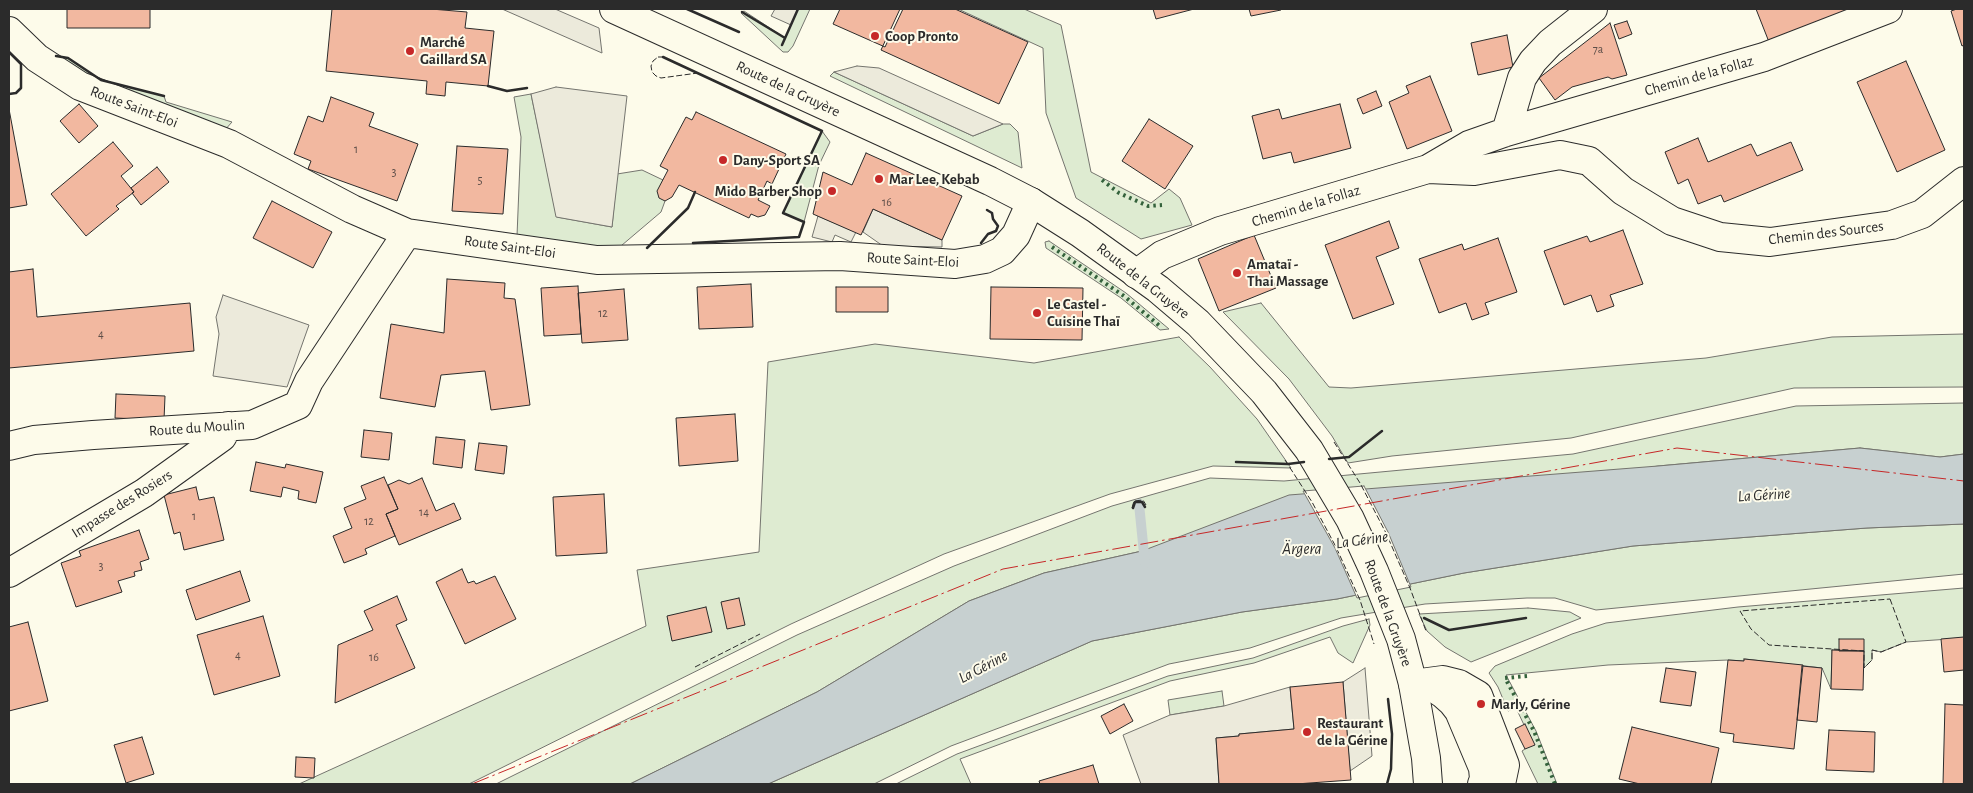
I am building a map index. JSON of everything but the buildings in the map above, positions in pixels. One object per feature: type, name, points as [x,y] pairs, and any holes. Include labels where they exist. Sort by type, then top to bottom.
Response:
[{"type":"street","name":"Route de la Gruyère","points":[[614,9],[990,181],[1031,202],[1080,233],[1158,288],[1198,323],[1264,392],[1309,450],[1350,518],[1374,571],[1400,639],[1413,684],[1426,758],[1428,784]]},
{"type":"street","points":[[1506,132],[1522,78],[1533,61],[1550,43],[1593,9]]},
{"type":"street","name":"Chemin de la Follaz","points":[[1136,274],[1162,255],[1220,231],[1428,169],[1469,145],[1506,132],[1764,57],[1888,9]]},
{"type":"street","name":"Route Saint-Eloi","points":[[9,31],[37,58],[80,86],[229,144],[352,209],[407,233],[598,260],[840,256],[955,264],[985,259],[1002,251],[1016,234],[1031,202]]},
{"type":"street","name":"Chemin des Sources","points":[[1428,169],[1474,172],[1560,155],[1589,161],[1623,191],[1672,221],[1720,237],[1770,242],[1892,225],[1922,214],[1964,181]]},
{"type":"street","name":"Route du Moulin","points":[[9,446],[34,440],[252,425],[298,405],[309,381],[407,233]]},
{"type":"street","name":"Impasse des Rosiers","points":[[9,573],[144,493],[222,437],[228,426]]},
{"type":"street","points":[[1413,684],[1444,680],[1459,684],[1478,694],[1506,765],[1501,784]]},
{"type":"street","points":[[1413,684],[1423,685],[1438,691],[1452,702],[1459,711],[1483,768],[1484,779],[1482,784]]},
{"type":"green space","points":[[798,9],[810,9],[793,46],[788,52],[783,52],[741,13],[744,11],[785,38]]},
{"type":"green space","points":[[958,9],[1024,9],[1061,25],[1091,172],[1151,203],[1169,189],[1180,198],[1192,225],[1141,239],[1076,198],[1046,113],[1043,48]]},
{"type":"green space","points":[[56,56],[68,58],[101,80],[164,96],[166,102],[232,122],[224,131],[100,85]]},
{"type":"green space","points":[[834,72],[973,136],[1003,124],[1010,124],[1018,132],[1022,168],[830,76]]},
{"type":"green space","points":[[531,94],[557,217],[612,227],[617,174],[642,170],[663,180],[665,201],[661,212],[615,251],[517,236],[521,137],[514,97]]},
{"type":"green space","points":[[822,131],[830,142],[819,165],[804,222],[783,213]]},
{"type":"green space","points":[[1049,241],[1126,293],[1169,329],[1160,330],[1121,298],[1046,248],[1045,242]]},
{"type":"green space","points":[[1261,303],[1329,387],[1351,388],[1706,358],[1832,337],[1964,334],[1964,387],[1794,388],[1571,438],[1392,456],[1348,463],[1332,436],[1289,379],[1223,312]]},
{"type":"green space","points":[[1179,337],[1210,367],[1257,419],[1291,468],[1213,466],[1110,494],[944,554],[791,624],[469,784],[299,784],[646,626],[637,570],[759,552],[768,362],[875,344],[1034,363]]},
{"type":"green space","points":[[1964,403],[1964,454],[1940,457],[1860,448],[1658,466],[1142,551],[1044,573],[969,601],[817,692],[630,784],[496,784],[797,635],[954,566],[1112,506],[1210,478],[1284,481],[1573,454],[1796,406]]},
{"type":"green space","points":[[1964,524],[1964,574],[1596,610],[1555,598],[1527,598],[1425,604],[1341,618],[1250,648],[1169,664],[951,746],[874,784],[768,784],[1092,641],[1242,612],[1337,599],[1464,573],[1633,546],[1867,528]]},
{"type":"green space","points":[[1964,588],[1964,638],[1906,642],[1881,652],[1872,650],[1872,660],[1864,668],[1864,652],[1832,650],[1831,689],[1822,668],[1745,659],[1744,661],[1608,665],[1506,675],[1536,731],[1557,784],[1538,784],[1522,751],[1525,749],[1525,727],[1516,708],[1508,711],[1498,687],[1489,673],[1495,666],[1572,634],[1606,623],[1738,607]]},
{"type":"green space","points":[[1528,608],[1570,612],[1581,618],[1471,662],[1445,647],[1427,631],[1419,614]]},
{"type":"green space","points":[[1369,619],[1370,625],[1353,663],[1338,653],[1330,637],[1254,663],[1170,681],[960,759],[971,784],[896,784],[957,754],[1168,676],[1253,658],[1343,626]]},
{"type":"green space","points":[[1222,691],[1224,706],[1170,715],[1168,700]]},
{"type":"shaded area","points":[[502,9],[555,9],[599,28],[602,53]]},
{"type":"shaded area","points":[[775,9],[798,9],[791,25],[771,16]]},
{"type":"shaded area","points":[[857,66],[879,68],[1003,124],[973,136],[834,72]]},
{"type":"shaded area","points":[[556,87],[627,96],[612,227],[556,217],[531,94]]},
{"type":"shaded area","points":[[873,209],[942,240],[942,247],[883,246],[863,232]]},
{"type":"shaded area","points":[[818,216],[856,232],[851,242],[835,235],[832,242],[812,237]]},
{"type":"shaded area","points":[[223,295],[309,325],[287,387],[213,376],[219,334],[216,317]]},
{"type":"shaded area","points":[[1365,668],[1372,756],[1350,771],[1343,682]]},
{"type":"shaded area","points":[[1290,687],[1294,729],[1216,738],[1219,784],[1141,784],[1123,735],[1170,715],[1224,706]]},
{"type":"water","name":"Ärgera","points":[[1860,448],[1940,457],[1964,454],[1964,524],[1867,528],[1633,546],[1464,573],[1337,599],[1242,612],[1092,641],[768,784],[630,784],[817,692],[969,601],[1044,573],[1142,551],[1289,495]]},
{"type":"pier","points":[[1364,486],[1388,532],[1411,587],[1357,598],[1335,548],[1303,491]]},
{"type":"waterway","points":[[1139,504],[1145,563]]},
{"type":"hedge","points":[[1102,180],[1119,193],[1148,206],[1162,205]]},
{"type":"hedge","points":[[1052,247],[1124,296],[1161,327]]},
{"type":"hedge","points":[[1527,676],[1505,678],[1534,731],[1555,784]]},
{"type":"fence","points":[[658,57],[663,57],[698,73],[661,78],[652,72],[651,66],[658,57]]},
{"type":"fence","points":[[1334,442],[1360,483],[1386,533],[1426,631]]},
{"type":"fence","points":[[1285,460],[1312,502],[1336,547],[1360,600],[1374,644]]},
{"type":"fence","points":[[1132,508],[1134,501],[1143,500],[1146,505]]},
{"type":"fence","points":[[1890,599],[1906,642],[1881,652],[1872,650],[1872,660],[1864,668],[1864,651],[1769,645],[1751,629],[1740,611],[1890,599]]},
{"type":"fence","points":[[695,667],[760,634]]},
{"type":"wall","points":[[687,9],[739,32]]},
{"type":"wall","points":[[782,45],[798,9]]},
{"type":"wall","points":[[742,12],[785,38]]},
{"type":"wall","points":[[9,52],[21,64],[21,88],[16,93],[9,94]]},
{"type":"wall","points":[[56,56],[68,58],[101,80],[164,96]]},
{"type":"wall","points":[[663,57],[822,131],[783,213],[804,222],[799,237],[693,243]]},
{"type":"wall","points":[[488,86],[507,91],[527,88]]},
{"type":"wall","points":[[647,248],[688,208],[695,192]]},
{"type":"wall","points":[[981,243],[988,234],[996,231],[998,226],[993,219],[992,213],[987,210]]},
{"type":"wall","points":[[1329,459],[1349,457],[1382,431]]},
{"type":"wall","points":[[1236,462],[1288,464],[1304,462]]},
{"type":"wall","points":[[1133,508],[1135,502],[1142,502],[1145,507]]},
{"type":"wall","points":[[1424,618],[1449,630],[1526,618]]},
{"type":"wall","points":[[1387,784],[1391,769],[1392,734],[1388,699]]},
{"type":"power","points":[[472,784],[1003,569],[1677,448],[1964,481]]},
{"type":"place","name":"Coop Pronto","points":[[875,36]]},
{"type":"place","name":"Marché Gaillard SA","points":[[410,51]]},
{"type":"place","name":"Dany-Sport SA","points":[[723,160]]},
{"type":"place","name":"Mar Lee, Kebab","points":[[879,179]]},
{"type":"place","name":"Mido Barber Shop","points":[[832,191]]},
{"type":"place","name":"Amataï - Thai Massage","points":[[1237,273]]},
{"type":"place","name":"Le Castel - Cuisine Thaï","points":[[1037,313]]},
{"type":"place","name":"Marly, Gérine","points":[[1481,704]]},
{"type":"place","name":"Restaurant de la Gérine","points":[[1307,732]]},
{"type":"water label","name":"La Gérine","points":[[1764,495]]},
{"type":"water label","name":"La Gérine","points":[[1362,540]]},
{"type":"water label","name":"La Gérine","points":[[983,667]]}]
